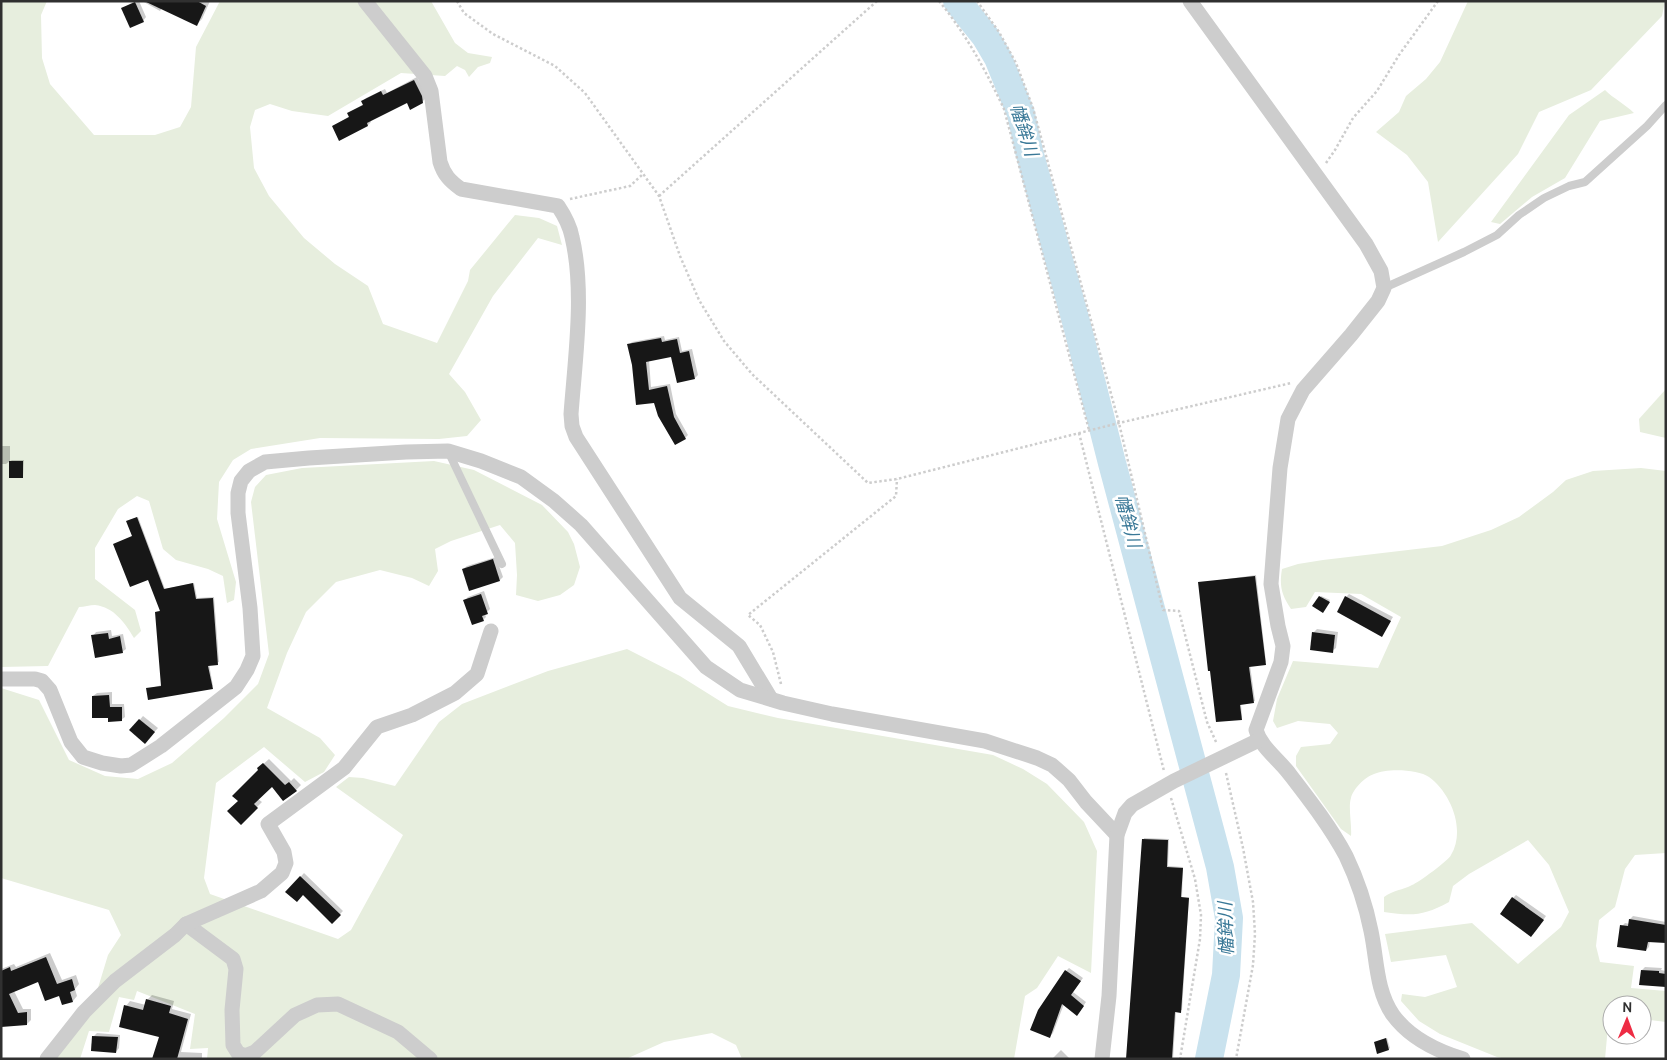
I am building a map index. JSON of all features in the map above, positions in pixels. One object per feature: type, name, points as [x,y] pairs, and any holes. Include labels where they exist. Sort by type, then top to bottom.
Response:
[{"type":"street","points":[[365,1],[425,76],[431,91],[440,162],[443,172],[448,179],[462,189],[558,206],[572,236],[577,273],[578,324],[571,414],[572,426],[576,437],[680,598],[738,646],[777,701]]},
{"type":"street","points":[[1190,1],[1366,244],[1381,271],[1384,288],[1378,301],[1357,328],[1314,377],[1296,402],[1288,419],[1280,468],[1271,584],[1283,646],[1280,662],[1256,730],[1259,740],[1286,770],[1326,824],[1345,855],[1357,883],[1367,915],[1381,988],[1394,1015],[1410,1032],[1427,1043],[1446,1054],[1463,1059]]},
{"type":"street","points":[[1,679],[34,679],[42,681],[50,690],[71,742],[83,757],[102,763],[131,766],[161,746],[236,687],[247,670],[252,656],[250,608],[238,513],[238,493],[241,481],[248,471],[266,462],[406,452],[448,451],[481,461],[521,477],[554,501],[581,525],[706,667],[740,690],[832,714],[985,741],[1037,758],[1052,765],[1069,780],[1086,802],[1118,835]]},
{"type":"street","points":[[47,1059],[84,1012],[115,981],[175,935],[186,924],[261,891],[282,873],[286,863],[284,852],[268,824],[344,768],[377,728],[412,715],[455,693],[477,674],[491,631]]},
{"type":"street","points":[[1102,1059],[1110,996],[1118,835],[1125,813],[1132,804],[1170,783],[1259,740]]},
{"type":"street","points":[[186,924],[233,959],[236,969],[232,1010],[233,1045],[238,1053],[245,1056],[255,1052],[295,1015],[318,1005],[338,1004],[398,1032],[430,1059]]},
{"type":"lane","points":[[1384,288],[1497,235],[1519,215],[1544,198],[1569,186],[1585,182],[1647,126],[1666,105]]},
{"type":"lane","points":[[448,451],[502,564]]},
{"type":"path","points":[[457,1],[464,13],[493,34],[554,66],[585,94],[659,196],[680,256],[699,300],[724,340],[752,374],[868,484],[1314,377]]},
{"type":"path","points":[[659,196],[877,1]]},
{"type":"path","points":[[939,1],[950,14],[985,69],[1004,109],[1089,430]]},
{"type":"path","points":[[977,1],[999,32],[1016,63],[1033,108],[1119,423],[1163,610],[1179,612],[1207,722],[1220,759],[1243,848],[1253,902],[1255,934],[1253,965],[1236,1059]]},
{"type":"path","points":[[1316,176],[1335,150],[1353,118],[1377,91],[1438,1]]},
{"type":"path","points":[[558,206],[566,199],[630,186],[643,174]]},
{"type":"path","points":[[1079,433],[1195,879],[1200,915],[1200,939],[1180,1059]]},
{"type":"path","points":[[777,701],[781,686],[773,652],[760,625],[748,615],[896,496],[897,478]]},
{"type":"green space","points":[[1,1],[47,1],[41,15],[42,58],[50,84],[94,135],[155,135],[180,127],[191,107],[196,47],[220,1],[431,1],[455,43],[468,53],[492,57],[490,63],[478,67],[469,77],[465,70],[457,66],[445,76],[401,73],[328,116],[292,111],[270,104],[255,110],[250,127],[254,168],[269,196],[304,238],[335,264],[368,286],[383,324],[437,343],[468,281],[470,270],[515,215],[539,218],[557,226],[562,245],[538,238],[493,296],[449,374],[465,392],[481,420],[467,436],[439,439],[320,438],[251,449],[233,460],[219,482],[217,519],[236,582],[234,600],[227,603],[223,576],[208,569],[176,560],[163,549],[149,501],[137,496],[118,509],[95,548],[95,579],[135,610],[141,631],[134,638],[123,621],[113,612],[102,606],[79,607],[48,666],[1,667]]},
{"type":"green space","points":[[1468,1],[1665,1],[1662,16],[1591,90],[1539,112],[1518,154],[1438,242],[1428,182],[1407,155],[1376,132],[1399,112],[1406,96],[1426,79],[1440,62]]},
{"type":"green space","points":[[1605,90],[1634,113],[1600,121],[1565,178],[1532,197],[1500,224],[1491,222],[1569,115]]},
{"type":"green space","points":[[1666,389],[1666,438],[1640,432],[1639,419]]},
{"type":"green space","points":[[434,461],[474,470],[542,505],[568,532],[574,544],[580,567],[574,585],[560,595],[538,601],[516,595],[515,543],[500,525],[451,541],[435,549],[438,571],[429,586],[412,578],[380,570],[336,582],[306,612],[287,653],[267,708],[320,738],[335,755],[324,772],[305,782],[264,747],[216,783],[204,878],[210,894],[338,939],[351,930],[403,835],[336,787],[349,777],[363,778],[395,786],[439,722],[462,704],[548,671],[627,649],[680,676],[728,706],[778,718],[993,755],[1023,769],[1047,784],[1084,822],[1097,851],[1091,973],[1058,956],[1037,988],[1025,996],[1014,1059],[742,1059],[736,1045],[712,1033],[664,1042],[626,1059],[207,1059],[208,1048],[190,1049],[195,1014],[137,991],[134,1000],[119,997],[109,1032],[89,1031],[80,1059],[52,1059],[91,1011],[108,955],[121,935],[109,910],[1,878],[1,688],[39,700],[69,760],[105,776],[138,779],[172,763],[224,718],[258,684],[269,654],[251,502],[255,487],[266,475],[302,468]]},
{"type":"green space","points":[[1641,468],[1666,471],[1666,853],[1635,855],[1625,869],[1615,907],[1599,920],[1596,946],[1600,962],[1634,966],[1631,988],[1666,991],[1666,1022],[1652,1020],[1652,995],[1602,995],[1602,1045],[1606,1045],[1605,1059],[1506,1059],[1440,1034],[1419,1021],[1401,1001],[1402,994],[1425,997],[1457,987],[1446,955],[1391,962],[1385,934],[1472,923],[1518,964],[1561,927],[1569,912],[1549,865],[1528,840],[1469,874],[1453,886],[1449,902],[1440,907],[1418,914],[1384,912],[1384,897],[1409,887],[1426,876],[1451,855],[1457,835],[1454,813],[1450,802],[1437,784],[1424,774],[1402,770],[1379,772],[1363,781],[1352,795],[1350,802],[1351,836],[1341,829],[1296,766],[1296,756],[1301,747],[1330,744],[1338,733],[1330,724],[1298,721],[1277,728],[1273,721],[1277,699],[1293,661],[1378,668],[1401,617],[1361,594],[1315,592],[1306,607],[1291,609],[1282,590],[1282,569],[1323,560],[1442,546],[1491,530],[1519,517],[1566,480],[1593,471]]},
{"type":"building","points":[[144,1],[197,1],[206,6],[197,26]]},
{"type":"building","points":[[135,2],[144,22],[130,28],[121,8]]},
{"type":"building","points":[[414,80],[422,96],[423,103],[410,110],[407,103],[367,123],[368,126],[339,141],[332,126],[349,117],[347,113],[363,105],[361,101],[381,91],[383,95]]},
{"type":"building","points":[[661,338],[662,342],[677,339],[680,353],[689,351],[695,379],[677,383],[671,357],[646,362],[649,390],[667,386],[674,417],[686,439],[675,445],[658,416],[654,403],[636,405],[632,365],[627,344]]},
{"type":"building","points":[[9,461],[23,461],[23,478],[9,478]]},
{"type":"building","points":[[137,517],[164,589],[193,583],[196,599],[213,598],[218,665],[208,666],[213,689],[148,700],[146,688],[161,686],[155,612],[160,611],[148,580],[130,587],[113,544],[132,536],[126,521]]},
{"type":"building","points":[[493,559],[500,581],[469,591],[462,569]]},
{"type":"building","points":[[1255,576],[1266,665],[1249,667],[1254,703],[1240,705],[1242,720],[1216,722],[1198,582]]},
{"type":"building","points":[[481,594],[488,614],[482,616],[484,621],[472,625],[463,600]]},
{"type":"building","points":[[1319,596],[1330,602],[1323,613],[1312,606]]},
{"type":"building","points":[[1345,596],[1391,621],[1382,637],[1337,612]]},
{"type":"building","points":[[1312,632],[1335,635],[1333,653],[1310,650]]},
{"type":"building","points":[[108,633],[109,639],[120,636],[123,653],[95,658],[91,635]]},
{"type":"building","points":[[109,695],[110,707],[122,707],[122,721],[108,722],[108,718],[92,718],[92,696]]},
{"type":"building","points":[[139,719],[155,732],[145,744],[129,730]]},
{"type":"building","points":[[263,763],[285,785],[289,782],[297,791],[283,801],[272,787],[254,804],[258,808],[241,825],[227,811],[238,801],[232,796]]},
{"type":"building","points":[[1142,839],[1168,840],[1167,867],[1183,868],[1181,897],[1189,898],[1181,1013],[1175,1012],[1172,1059],[1126,1059]]},
{"type":"building","points":[[300,876],[341,915],[332,924],[303,895],[297,902],[285,892]]},
{"type":"building","points":[[1512,897],[1544,920],[1531,937],[1500,914]]},
{"type":"building","points":[[1629,919],[1666,925],[1666,943],[1648,942],[1646,951],[1617,947],[1620,925],[1628,926]]},
{"type":"building","points":[[46,957],[57,984],[72,979],[75,990],[70,992],[73,1002],[62,1005],[59,996],[45,1001],[38,982],[9,994],[18,1013],[27,1012],[27,1025],[1,1027],[1,971],[10,967],[11,971]]},
{"type":"building","points":[[1065,970],[1081,981],[1071,995],[1084,1006],[1077,1016],[1062,1004],[1050,1038],[1030,1030],[1038,1010]]},
{"type":"building","points":[[1641,970],[1659,971],[1659,973],[1666,974],[1666,987],[1639,985]]},
{"type":"building","points":[[146,999],[171,1006],[169,1013],[188,1019],[177,1059],[152,1059],[159,1037],[119,1027],[124,1005],[143,1010]]},
{"type":"building","points":[[92,1036],[118,1037],[116,1053],[91,1051]]},
{"type":"building","points":[[1386,1038],[1389,1050],[1377,1054],[1374,1042]]},
{"type":"waterway","name":"幡鉾川","points":[[957,1],[985,36],[998,58],[1021,114],[1029,151],[1220,867],[1229,918],[1226,975],[1209,1059]]}]
